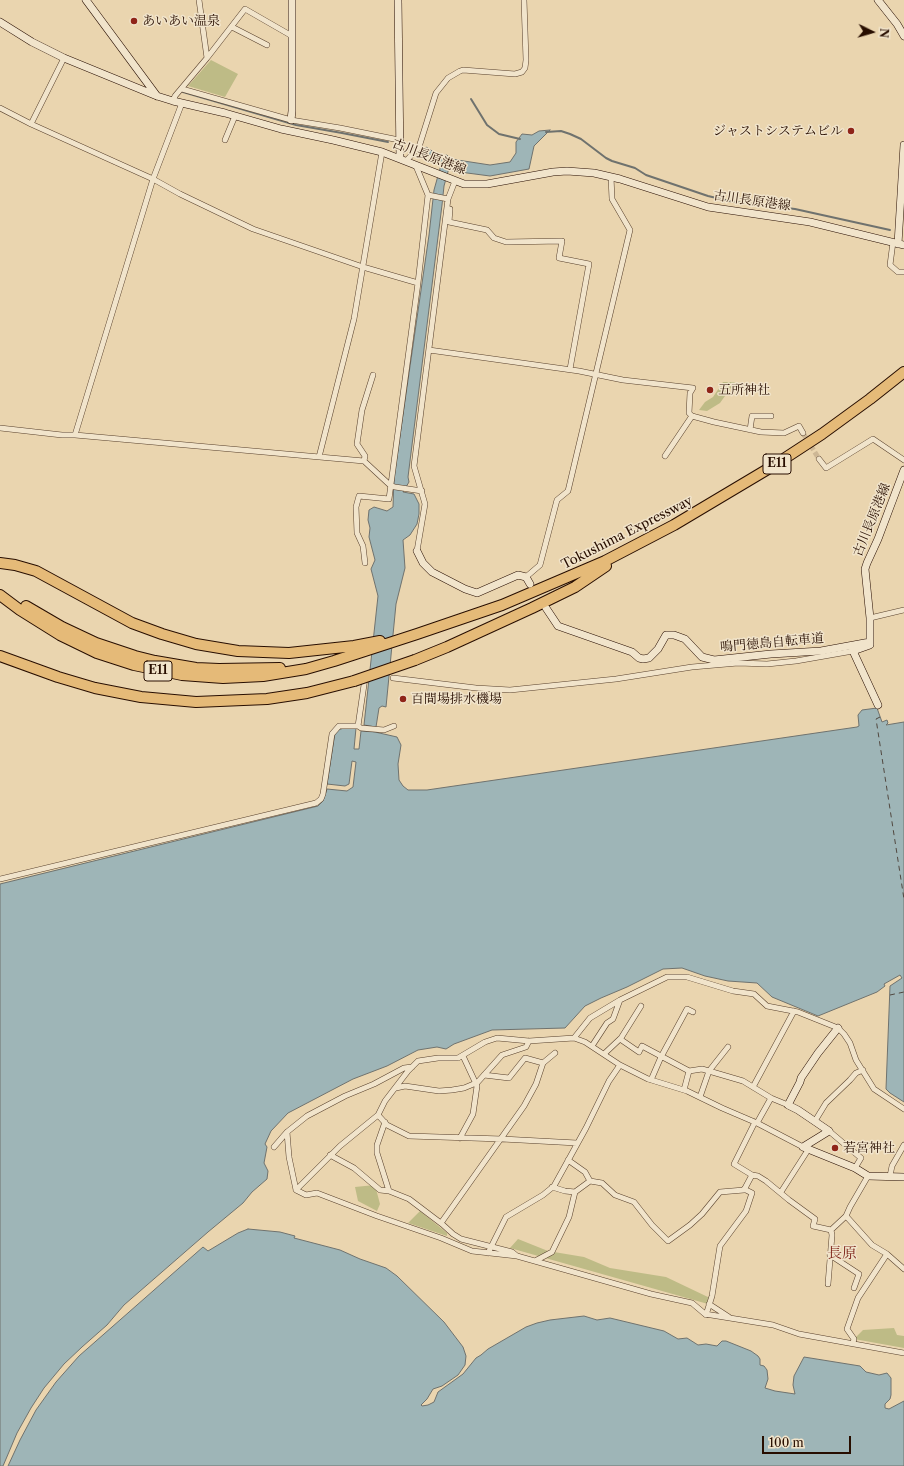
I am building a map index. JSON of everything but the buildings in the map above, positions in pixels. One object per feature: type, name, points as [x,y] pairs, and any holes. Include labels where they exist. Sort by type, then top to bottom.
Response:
[{"type":"highway","name":"Tokushima Expressway","points":[[0,595],[43,625],[79,645],[153,670],[196,676],[249,677],[293,671],[334,661],[417,634],[516,599],[591,568],[641,543],[724,497],[773,466],[822,434],[904,372]]},
{"type":"highway","points":[[0,656],[58,677],[95,688],[141,697],[215,702],[266,699],[307,693],[354,681],[415,660],[486,630],[575,586],[641,543]]},
{"type":"highway","points":[[0,563],[15,565],[36,571],[132,623],[196,644],[260,653],[310,652],[354,646],[417,634]]},
{"type":"highway","name":"Tokushima Expressway","points":[[0,586],[30,609],[62,627],[96,643],[155,661],[196,668],[233,669],[286,667],[334,661]]},
{"type":"main road","points":[[86,0],[157,96]]},
{"type":"main road","points":[[291,120],[292,0]]},
{"type":"main road","points":[[398,0],[399,140],[403,160]]},
{"type":"main road","points":[[878,0],[897,24],[904,36]]},
{"type":"main road","name":"古川長原港線","points":[[0,22],[32,42],[64,58],[157,96],[235,116],[281,130],[333,140],[382,152],[464,184],[481,185],[553,172],[567,171],[594,173],[708,207],[810,222],[898,244]]},
{"type":"main road","points":[[898,244],[904,145]]},
{"type":"main road","name":"古川長原港線","points":[[870,642],[870,618],[866,575],[867,563],[878,539],[904,470]]},
{"type":"main road","points":[[417,551],[423,563],[432,572],[465,589],[478,593],[518,575],[528,580]]},
{"type":"main road","name":"鳴門徳島自転車道","points":[[546,608],[558,626],[632,652],[639,658],[643,659],[649,658],[658,649],[666,635],[674,635],[684,639],[702,657],[714,660],[771,654],[821,651],[870,642]]},
{"type":"main road","points":[[870,642],[870,645],[853,651],[878,705]]},
{"type":"main road","points":[[805,1148],[829,1131],[788,1105],[801,1078],[818,1053],[838,1028]]},
{"type":"main road","points":[[805,1148],[855,1168],[868,1176],[904,1177]]},
{"type":"street","points":[[200,0],[207,58]]},
{"type":"street","points":[[403,160],[419,147],[436,92],[448,78],[460,70],[515,74],[522,72],[525,68],[526,60],[524,0]]},
{"type":"street","points":[[173,101],[245,9],[292,36]]},
{"type":"street","points":[[232,27],[267,45]]},
{"type":"street","points":[[31,124],[64,58]]},
{"type":"street","points":[[182,89],[291,120],[399,140]]},
{"type":"street","points":[[75,435],[153,179],[182,103]]},
{"type":"street","points":[[0,108],[31,124],[153,179],[253,230],[363,267],[418,283]]},
{"type":"street","points":[[225,140],[235,116]]},
{"type":"street","points":[[319,456],[354,319],[382,152]]},
{"type":"street","points":[[365,563],[364,546],[357,532],[356,507],[359,496],[389,499],[393,487],[429,195],[416,166]]},
{"type":"street","points":[[528,580],[540,565],[557,500],[568,491],[604,334],[630,230],[612,199],[610,177]]},
{"type":"street","points":[[417,551],[425,504],[414,466],[447,205],[446,199],[453,180]]},
{"type":"street","points":[[429,195],[446,199]]},
{"type":"street","points":[[447,205],[450,207],[449,222],[487,230],[494,238],[506,242],[562,241],[559,258],[589,264],[570,369]]},
{"type":"street","points":[[898,244],[890,265],[898,272],[904,272]]},
{"type":"street","points":[[429,350],[570,369],[623,380],[692,388],[690,393],[689,413],[692,416],[761,432],[784,433],[799,426],[803,433]]},
{"type":"street","points":[[364,461],[365,456],[357,444],[362,410],[373,375]]},
{"type":"street","points":[[665,456],[692,416]]},
{"type":"street","points":[[750,430],[752,416],[771,416]]},
{"type":"street","points":[[0,428],[62,435],[364,461],[393,487],[421,491]]},
{"type":"street","points":[[819,459],[826,468],[873,439],[904,460]]},
{"type":"street","points":[[870,618],[904,610]]},
{"type":"street","points":[[393,678],[476,688],[510,690],[616,679],[738,663],[766,664],[796,661],[853,651]]},
{"type":"street","points":[[360,727],[366,675]]},
{"type":"street","points":[[0,880],[316,803],[321,799],[323,794],[332,734],[334,730],[339,726],[384,730],[394,726]]},
{"type":"street","points":[[574,1038],[590,1018],[620,1000],[667,977],[687,978],[733,992],[754,994],[767,1006],[794,1011],[838,1028],[850,1043],[856,1060],[874,1089],[904,1109]]},
{"type":"street","points":[[592,1046],[607,1023],[613,1018],[620,1000]]},
{"type":"street","points":[[604,1054],[620,1039],[641,1006]]},
{"type":"street","points":[[651,1080],[661,1057],[687,1009],[693,1012]]},
{"type":"street","points":[[753,1087],[794,1011]]},
{"type":"street","points":[[296,1190],[330,1155],[378,1115],[385,1101],[418,1061],[438,1058],[458,1058],[485,1042],[497,1038],[529,1041],[574,1038],[592,1046],[620,1065],[651,1080],[684,1090],[756,1123],[805,1148],[781,1192]]},
{"type":"street","points":[[620,1039],[639,1052],[642,1046],[689,1071],[702,1069],[743,1081],[770,1098],[788,1105]]},
{"type":"street","points":[[396,1088],[405,1086],[439,1091],[464,1088],[476,1084],[502,1055],[526,1047],[529,1041]]},
{"type":"street","points":[[700,1098],[709,1071],[728,1047]]},
{"type":"street","points":[[441,1223],[524,1106],[536,1084],[543,1063],[555,1053]]},
{"type":"street","points":[[460,1138],[473,1114],[476,1084],[463,1056]]},
{"type":"street","points":[[484,1076],[509,1078],[525,1058],[543,1063]]},
{"type":"street","points":[[488,1253],[506,1217],[520,1207],[543,1195],[552,1186],[568,1160],[609,1081],[620,1065]]},
{"type":"street","points":[[274,1147],[287,1132],[307,1116],[404,1068],[412,1067]]},
{"type":"street","points":[[815,1121],[826,1103],[856,1073],[863,1070]]},
{"type":"street","points":[[684,1090],[689,1071]]},
{"type":"street","points":[[770,1098],[734,1164],[752,1175],[758,1176],[781,1192],[789,1200],[815,1219],[813,1226],[831,1230]]},
{"type":"street","points":[[378,1115],[387,1125],[409,1136],[577,1143]]},
{"type":"street","points":[[385,1122],[377,1145],[377,1152],[389,1191]]},
{"type":"street","points":[[829,1131],[861,1158],[855,1168]]},
{"type":"street","points":[[287,1132],[289,1157],[296,1190],[306,1196],[317,1193],[466,1248],[535,1261],[651,1294],[692,1303],[706,1314],[773,1325],[799,1334],[904,1353]]},
{"type":"street","points":[[890,1176],[892,1166],[904,1145]]},
{"type":"street","points":[[330,1155],[354,1168],[380,1190],[389,1191],[409,1199],[461,1239],[491,1248],[512,1252],[518,1257]]},
{"type":"street","points":[[568,1160],[585,1172],[590,1181]]},
{"type":"street","points":[[744,1189],[752,1175]]},
{"type":"street","points":[[831,1230],[846,1216],[850,1206],[868,1176]]},
{"type":"street","points":[[535,1261],[552,1252],[568,1217],[575,1192],[590,1181],[602,1183],[615,1195],[634,1202],[652,1225],[668,1241],[702,1214],[720,1192],[744,1189],[752,1193],[746,1211],[720,1246],[715,1281],[710,1304],[706,1314]]},
{"type":"street","points":[[552,1186],[565,1191],[575,1192]]},
{"type":"street","points":[[846,1216],[872,1245],[887,1254],[904,1269]]},
{"type":"street","points":[[828,1284],[832,1235],[831,1230]]},
{"type":"street","points":[[853,1343],[854,1339],[847,1329],[858,1298],[887,1254]]},
{"type":"street","points":[[830,1255],[860,1274],[854,1288]]},
{"type":"street","points":[[710,1304],[731,1319]]},
{"type":"shaded area","points":[[211,60],[238,74],[225,97],[188,86]]},
{"type":"shaded area","points":[[723,382],[735,382],[720,403],[707,411],[699,410],[705,402],[713,397]]},
{"type":"shaded area","points":[[375,1185],[380,1204],[377,1211],[358,1201],[355,1187]]},
{"type":"shaded area","points":[[420,1211],[447,1233],[447,1236],[408,1223]]},
{"type":"shaded area","points":[[518,1239],[548,1251],[584,1257],[610,1268],[666,1277],[710,1298],[708,1304],[510,1248]]},
{"type":"shaded area","points":[[894,1328],[897,1335],[904,1336],[904,1348],[854,1339],[863,1330]]},
{"type":"water","points":[[550,130],[534,146],[529,169],[490,176],[452,171],[449,168],[444,186],[408,477],[409,482],[403,492],[414,494],[419,504],[419,514],[417,524],[410,535],[403,540],[405,568],[396,604],[386,707],[382,706],[379,708],[376,727],[364,725],[378,596],[371,569],[375,560],[369,537],[369,510],[374,507],[387,511],[393,507],[394,477],[429,235],[434,190],[441,165],[432,162],[431,155],[422,151],[426,147],[440,156],[447,155],[451,159],[490,165],[510,162],[516,153],[516,142],[522,134],[532,135],[539,131]]},
{"type":"water","points":[[877,708],[882,722],[887,720],[888,723],[886,725],[904,722],[904,1102],[886,1089],[890,986],[902,978],[900,975],[884,984],[885,986],[877,992],[818,1016],[772,997],[757,983],[728,981],[705,976],[682,968],[663,969],[585,1006],[565,1028],[492,1030],[454,1044],[446,1049],[437,1047],[418,1050],[387,1066],[353,1079],[288,1113],[271,1131],[265,1144],[267,1147],[264,1163],[268,1171],[267,1179],[252,1192],[243,1203],[124,1305],[107,1325],[64,1364],[44,1388],[31,1408],[17,1433],[3,1466],[0,1466],[0,884],[318,806],[323,801],[327,789],[347,791],[353,787],[356,762],[352,761],[349,784],[345,786],[327,784],[335,733],[344,728],[356,728],[354,749],[359,749],[361,731],[375,732],[397,737],[401,745],[398,764],[399,780],[408,790],[427,790],[857,727],[859,726],[858,715],[862,710]]},
{"type":"water","points":[[248,1229],[280,1232],[295,1236],[294,1238],[340,1250],[386,1268],[397,1276],[444,1322],[463,1347],[466,1356],[465,1365],[458,1375],[442,1386],[433,1389],[421,1405],[422,1406],[434,1402],[438,1392],[463,1374],[476,1358],[488,1349],[526,1327],[550,1320],[584,1316],[597,1320],[610,1318],[664,1331],[678,1339],[687,1338],[698,1345],[706,1344],[717,1346],[722,1341],[726,1341],[751,1351],[760,1359],[760,1365],[764,1366],[767,1370],[768,1379],[765,1388],[775,1391],[795,1394],[793,1385],[794,1376],[804,1357],[860,1366],[866,1372],[879,1375],[887,1373],[891,1378],[891,1395],[890,1399],[885,1404],[885,1408],[889,1409],[904,1401],[904,1466],[8,1466],[36,1410],[56,1382],[79,1356],[203,1247],[208,1251],[238,1233]]},
{"type":"waterway","points":[[183,92],[296,125],[388,142]]},
{"type":"waterway","points":[[471,99],[487,125],[499,134],[520,139]]},
{"type":"waterway","points":[[546,132],[561,131],[570,134],[581,139],[612,161],[635,168],[646,175],[708,196],[729,201],[795,209],[890,230]]},
{"type":"ferry route","points":[[880,717],[876,719],[904,899]]},
{"type":"ferry route","points":[[890,995],[904,992]]},
{"type":"tunnel","points":[[803,433],[819,459]]},
{"type":"place","name":"あいあい温泉","points":[[134,21]]},
{"type":"place","name":"ジャストシステムビル","points":[[851,131]]},
{"type":"place","name":"五所神社","points":[[710,390]]},
{"type":"place","name":"百間場排水機場","points":[[403,699]]},
{"type":"place","name":"若宮神社","points":[[835,1148]]},
{"type":"district","name":"長原","points":[[842,1254]]}]
